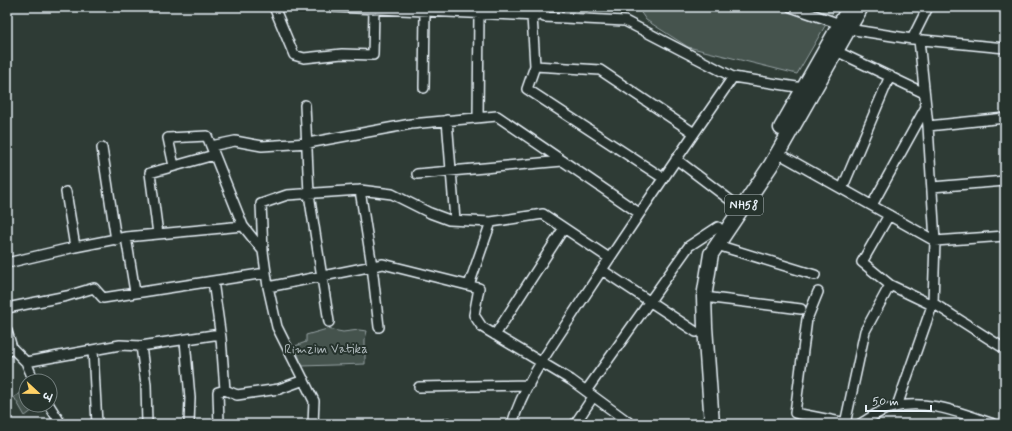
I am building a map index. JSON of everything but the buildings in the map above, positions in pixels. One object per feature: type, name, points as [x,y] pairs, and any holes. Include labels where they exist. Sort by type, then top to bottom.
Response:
[{"type":"highway","name":"NH58","points":[[703,424],[696,332],[695,296],[703,250],[836,50],[850,7]]},
{"type":"highway","name":"NH58","points":[[712,424],[704,327],[704,297],[711,254],[778,153],[808,91],[844,26],[861,7]]},
{"type":"street","points":[[274,7],[294,54],[304,58],[342,54],[373,55],[375,9]]},
{"type":"street","points":[[333,7],[424,11],[446,10],[479,14],[625,21],[733,77],[808,91]]},
{"type":"street","points":[[544,17],[545,7]]},
{"type":"street","points":[[791,7],[844,26],[915,39],[1005,48]]},
{"type":"street","points":[[897,406],[933,304],[935,241],[928,126],[915,39],[928,7]]},
{"type":"street","points":[[375,9],[376,56]]},
{"type":"street","points":[[424,11],[424,88]]},
{"type":"street","points":[[478,117],[479,14]]},
{"type":"street","points":[[532,16],[535,66],[527,89],[663,178]]},
{"type":"street","points":[[836,50],[924,92]]},
{"type":"street","points":[[535,66],[600,70],[694,133]]},
{"type":"street","points":[[842,189],[890,76]]},
{"type":"street","points":[[512,424],[518,404],[542,363],[639,213],[733,77]]},
{"type":"street","points":[[305,105],[308,143],[309,194],[329,322]]},
{"type":"street","points":[[872,205],[926,106]]},
{"type":"street","points":[[211,146],[235,141],[262,146],[308,143],[410,124],[497,116],[639,213]]},
{"type":"street","points":[[928,126],[1005,118]]},
{"type":"street","points":[[448,120],[455,220]]},
{"type":"street","points":[[174,166],[168,138],[207,136],[243,226],[263,251]]},
{"type":"street","points":[[102,148],[116,240]]},
{"type":"street","points":[[778,153],[935,241],[1005,236]]},
{"type":"street","points":[[158,234],[150,173],[214,155]]},
{"type":"street","points":[[676,159],[734,203]]},
{"type":"street","points":[[417,174],[563,161]]},
{"type":"street","points":[[932,187],[1005,181]]},
{"type":"street","points":[[360,190],[372,266],[378,327]]},
{"type":"street","points":[[313,424],[314,401],[277,327],[268,286],[263,251],[261,204],[287,195],[360,190],[392,194],[430,214],[455,220],[491,222],[543,214],[609,258]]},
{"type":"street","points":[[66,192],[75,247]]},
{"type":"street","points":[[889,215],[862,262],[890,285],[933,304],[1005,349]]},
{"type":"street","points":[[469,285],[491,222]]},
{"type":"street","points":[[7,263],[126,237],[243,226]]},
{"type":"street","points":[[575,424],[589,394],[649,302],[689,246],[718,226]]},
{"type":"street","points":[[495,335],[564,228]]},
{"type":"street","points":[[126,237],[135,292]]},
{"type":"street","points":[[717,245],[815,275]]},
{"type":"street","points":[[268,286],[383,264],[479,288],[474,315],[482,327],[571,380],[631,424]]},
{"type":"street","points":[[602,270],[696,332]]},
{"type":"street","points":[[7,308],[67,296],[94,288],[103,298],[266,273]]},
{"type":"street","points":[[213,281],[225,390]]},
{"type":"street","points":[[818,292],[807,319],[794,413],[845,423],[865,330],[890,285]]},
{"type":"street","points":[[704,297],[801,310]]},
{"type":"street","points":[[7,331],[10,350],[26,362],[31,373]]},
{"type":"street","points":[[26,362],[120,345],[141,346],[220,334]]},
{"type":"street","points":[[185,340],[190,398],[189,424]]},
{"type":"street","points":[[141,346],[146,385],[147,424]]},
{"type":"street","points":[[93,350],[97,424]]},
{"type":"street","points":[[219,424],[218,392],[225,390],[237,395],[279,389],[304,380]]},
{"type":"street","points":[[419,387],[529,385]]},
{"type":"street","points":[[860,424],[889,408],[918,403],[946,409],[994,424]]},
{"type":"street","points":[[54,413],[61,424]]},
{"type":"green space","points":[[637,7],[836,7],[797,74],[688,47],[646,20]]},
{"type":"green space","name":"Rimzim Vatika","points":[[327,329],[343,332],[359,330],[367,331],[365,339],[365,364],[302,366],[295,346],[306,342],[306,335]]},
{"type":"green space","points":[[18,395],[18,404],[14,397]]}]
